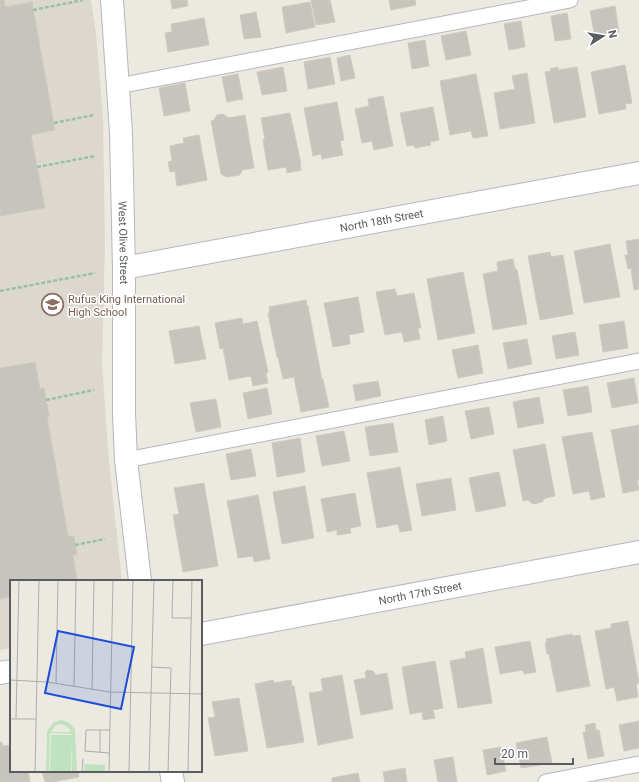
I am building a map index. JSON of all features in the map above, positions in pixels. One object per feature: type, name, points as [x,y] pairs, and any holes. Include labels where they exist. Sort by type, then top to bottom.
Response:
[{"type":"street","name":"West Olive Street","points":[[112,0],[121,133],[124,268],[124,413],[126,460],[140,580]]},
{"type":"street","name":"North 18th Street","points":[[124,268],[639,173]]},
{"type":"street","name":"North 17th Street","points":[[202,634],[639,552]]},
{"type":"street","points":[[0,673],[10,671]]},
{"type":"street","points":[[170,772],[173,782]]},
{"type":"lane","points":[[118,86],[570,0]]},
{"type":"lane","points":[[126,460],[639,361]]},
{"type":"lane","points":[[546,782],[639,764]]},
{"type":"path","points":[[33,10],[83,0]]},
{"type":"path","points":[[54,123],[94,115]]},
{"type":"path","points":[[37,167],[95,156]]},
{"type":"path","points":[[0,291],[95,273]]},
{"type":"path","points":[[46,400],[94,390]]},
{"type":"path","points":[[75,545],[105,539]]},
{"type":"shaded area","name":"Rufus King International High School","points":[[0,0],[91,0],[96,33],[103,117],[105,244],[102,365],[109,462],[122,580],[10,580],[10,648],[0,650]]},
{"type":"building","points":[[0,0],[4,0],[5,7],[32,2],[55,130],[31,135],[45,208],[0,216]]},
{"type":"building","points":[[171,0],[187,0],[188,6],[172,9]]},
{"type":"building","points":[[311,0],[330,0],[335,22],[316,25]]},
{"type":"building","points":[[389,0],[415,0],[416,5],[391,10]]},
{"type":"building","points":[[310,2],[315,27],[286,33],[282,7]]},
{"type":"building","points":[[615,6],[619,32],[595,37],[590,11]]},
{"type":"building","points":[[256,12],[261,37],[244,39],[240,15]]},
{"type":"building","points":[[567,13],[571,39],[555,41],[551,16]]},
{"type":"building","points":[[204,18],[209,45],[168,52],[165,33],[172,32],[171,24]]},
{"type":"building","points":[[521,21],[525,47],[509,50],[504,24]]},
{"type":"building","points":[[466,31],[471,55],[446,60],[441,36]]},
{"type":"building","points":[[425,40],[429,66],[412,69],[408,43]]},
{"type":"building","points":[[350,55],[355,78],[341,81],[337,58]]},
{"type":"building","points":[[330,57],[335,84],[308,89],[304,62]]},
{"type":"building","points":[[625,65],[632,103],[625,104],[626,109],[599,114],[591,72]]},
{"type":"building","points":[[283,67],[287,91],[262,95],[257,72]]},
{"type":"building","points":[[558,67],[558,70],[577,67],[586,117],[554,123],[545,72],[551,71],[550,69]]},
{"type":"building","points":[[527,73],[535,123],[500,129],[494,93],[515,89],[512,76]]},
{"type":"building","points":[[238,74],[243,99],[227,102],[222,77]]},
{"type":"building","points":[[476,74],[488,136],[473,138],[471,131],[450,135],[440,81]]},
{"type":"building","points":[[185,83],[190,111],[164,116],[159,88]]},
{"type":"building","points":[[383,96],[393,146],[374,150],[372,141],[362,143],[355,109],[369,106],[368,99]]},
{"type":"building","points":[[337,102],[344,140],[340,141],[343,155],[322,159],[321,154],[313,156],[304,108]]},
{"type":"building","points":[[433,107],[439,140],[430,142],[431,145],[415,148],[414,145],[407,146],[400,113]]},
{"type":"building","points":[[290,113],[301,170],[287,173],[286,167],[268,170],[261,118]]},
{"type":"building","points":[[223,114],[229,118],[245,115],[254,168],[242,170],[240,175],[227,177],[221,174],[211,121],[214,120],[217,115]]},
{"type":"building","points":[[199,135],[207,180],[177,186],[175,171],[170,172],[168,162],[172,161],[170,146],[184,143],[183,138]]},
{"type":"building","points":[[639,239],[639,289],[634,290],[631,268],[628,269],[625,255],[628,255],[626,241]]},
{"type":"building","points":[[610,244],[620,297],[584,303],[574,251]]},
{"type":"building","points":[[550,252],[551,257],[563,255],[573,314],[540,320],[528,256]]},
{"type":"building","points":[[513,259],[515,269],[517,269],[527,324],[493,330],[483,274],[498,271],[497,262]]},
{"type":"building","points":[[463,272],[475,333],[438,340],[427,279]]},
{"type":"building","points":[[395,289],[397,296],[414,293],[421,328],[418,328],[420,339],[404,342],[402,332],[385,335],[376,292]]},
{"type":"building","points":[[358,297],[364,332],[349,335],[350,344],[333,347],[324,303]]},
{"type":"building","points":[[306,300],[329,407],[301,412],[294,377],[283,379],[268,313],[270,313],[269,307]]},
{"type":"building","points":[[242,318],[243,324],[257,321],[268,372],[266,373],[268,383],[253,386],[251,376],[229,380],[223,348],[220,349],[215,323]]},
{"type":"building","points":[[624,321],[628,348],[603,352],[599,325]]},
{"type":"building","points":[[199,326],[206,359],[175,364],[169,331]]},
{"type":"building","points":[[575,332],[579,355],[556,359],[552,336]]},
{"type":"building","points":[[527,339],[532,364],[508,369],[503,343]]},
{"type":"building","points":[[478,345],[483,373],[458,378],[452,350]]},
{"type":"building","points":[[35,362],[40,389],[44,388],[49,416],[47,416],[68,536],[74,536],[77,555],[73,555],[77,580],[10,580],[10,597],[0,599],[0,368]]},
{"type":"building","points":[[634,378],[638,403],[612,408],[607,383]]},
{"type":"building","points":[[378,381],[381,396],[356,401],[353,385]]},
{"type":"building","points":[[588,386],[592,412],[568,416],[563,390]]},
{"type":"building","points":[[267,388],[272,414],[248,419],[243,393]]},
{"type":"building","points":[[539,397],[544,423],[518,428],[513,402]]},
{"type":"building","points":[[216,399],[221,427],[196,432],[190,403]]},
{"type":"building","points":[[489,407],[494,434],[471,439],[465,411]]},
{"type":"building","points":[[443,416],[447,441],[429,445],[425,420]]},
{"type":"building","points":[[393,423],[398,452],[370,456],[365,427]]},
{"type":"building","points":[[639,425],[639,480],[637,480],[639,490],[623,493],[611,430]]},
{"type":"building","points":[[344,431],[350,461],[322,466],[316,436]]},
{"type":"building","points":[[592,432],[605,497],[591,500],[589,491],[573,494],[562,437]]},
{"type":"building","points":[[300,438],[305,472],[277,477],[272,443]]},
{"type":"building","points":[[545,444],[555,496],[545,498],[542,502],[533,504],[528,500],[523,501],[513,450]]},
{"type":"building","points":[[251,449],[256,476],[231,480],[226,454]]},
{"type":"building","points":[[400,467],[412,530],[400,532],[398,524],[377,528],[367,473]]},
{"type":"building","points":[[499,472],[506,506],[476,512],[469,478]]},
{"type":"building","points":[[451,478],[456,510],[422,516],[416,484]]},
{"type":"building","points":[[204,483],[218,566],[183,572],[173,515],[179,514],[174,488]]},
{"type":"building","points":[[305,486],[314,538],[282,544],[273,492]]},
{"type":"building","points":[[355,493],[361,526],[350,528],[351,533],[337,535],[337,530],[327,532],[321,499]]},
{"type":"building","points":[[258,495],[270,559],[254,562],[253,556],[238,558],[227,501]]},
{"type":"building","points":[[628,621],[639,683],[636,684],[638,697],[617,701],[614,687],[606,689],[595,631],[611,628],[611,624]]},
{"type":"building","points":[[572,634],[573,636],[580,635],[590,686],[557,692],[545,642],[547,642],[546,639]]},
{"type":"building","points":[[530,641],[536,672],[524,674],[523,670],[500,674],[495,647]]},
{"type":"building","points":[[483,648],[492,703],[458,708],[450,661],[466,658],[465,652]]},
{"type":"building","points":[[435,661],[443,708],[433,710],[435,718],[423,720],[422,712],[410,714],[402,667]]},
{"type":"building","points":[[367,670],[373,671],[376,675],[387,673],[393,709],[361,715],[354,680],[366,678],[365,673]]},
{"type":"building","points":[[342,675],[353,738],[318,745],[309,693],[323,691],[321,679]]},
{"type":"building","points":[[273,680],[274,683],[291,680],[292,686],[294,686],[304,742],[267,748],[255,684]]},
{"type":"building","points":[[239,698],[248,751],[215,756],[208,718],[215,717],[212,702]]},
{"type":"building","points":[[639,721],[639,748],[624,751],[619,725]]},
{"type":"building","points":[[595,723],[596,730],[599,730],[604,756],[588,759],[583,732],[586,732],[585,725]]},
{"type":"building","points":[[547,737],[552,763],[521,768],[516,743]]},
{"type":"building","points":[[0,742],[2,742],[3,746],[10,745],[10,772],[28,772],[30,782],[0,782]]},
{"type":"building","points":[[501,747],[506,771],[487,775],[483,750]]},
{"type":"building","points":[[453,757],[457,782],[438,782],[434,760]]},
{"type":"building","points":[[405,768],[407,782],[385,782],[383,772]]},
{"type":"building","points":[[42,772],[78,772],[79,777],[45,782]]},
{"type":"building","points":[[358,773],[360,782],[332,782],[332,778]]},
{"type":"place","name":"Rufus King International High School","points":[[52,305]]}]
